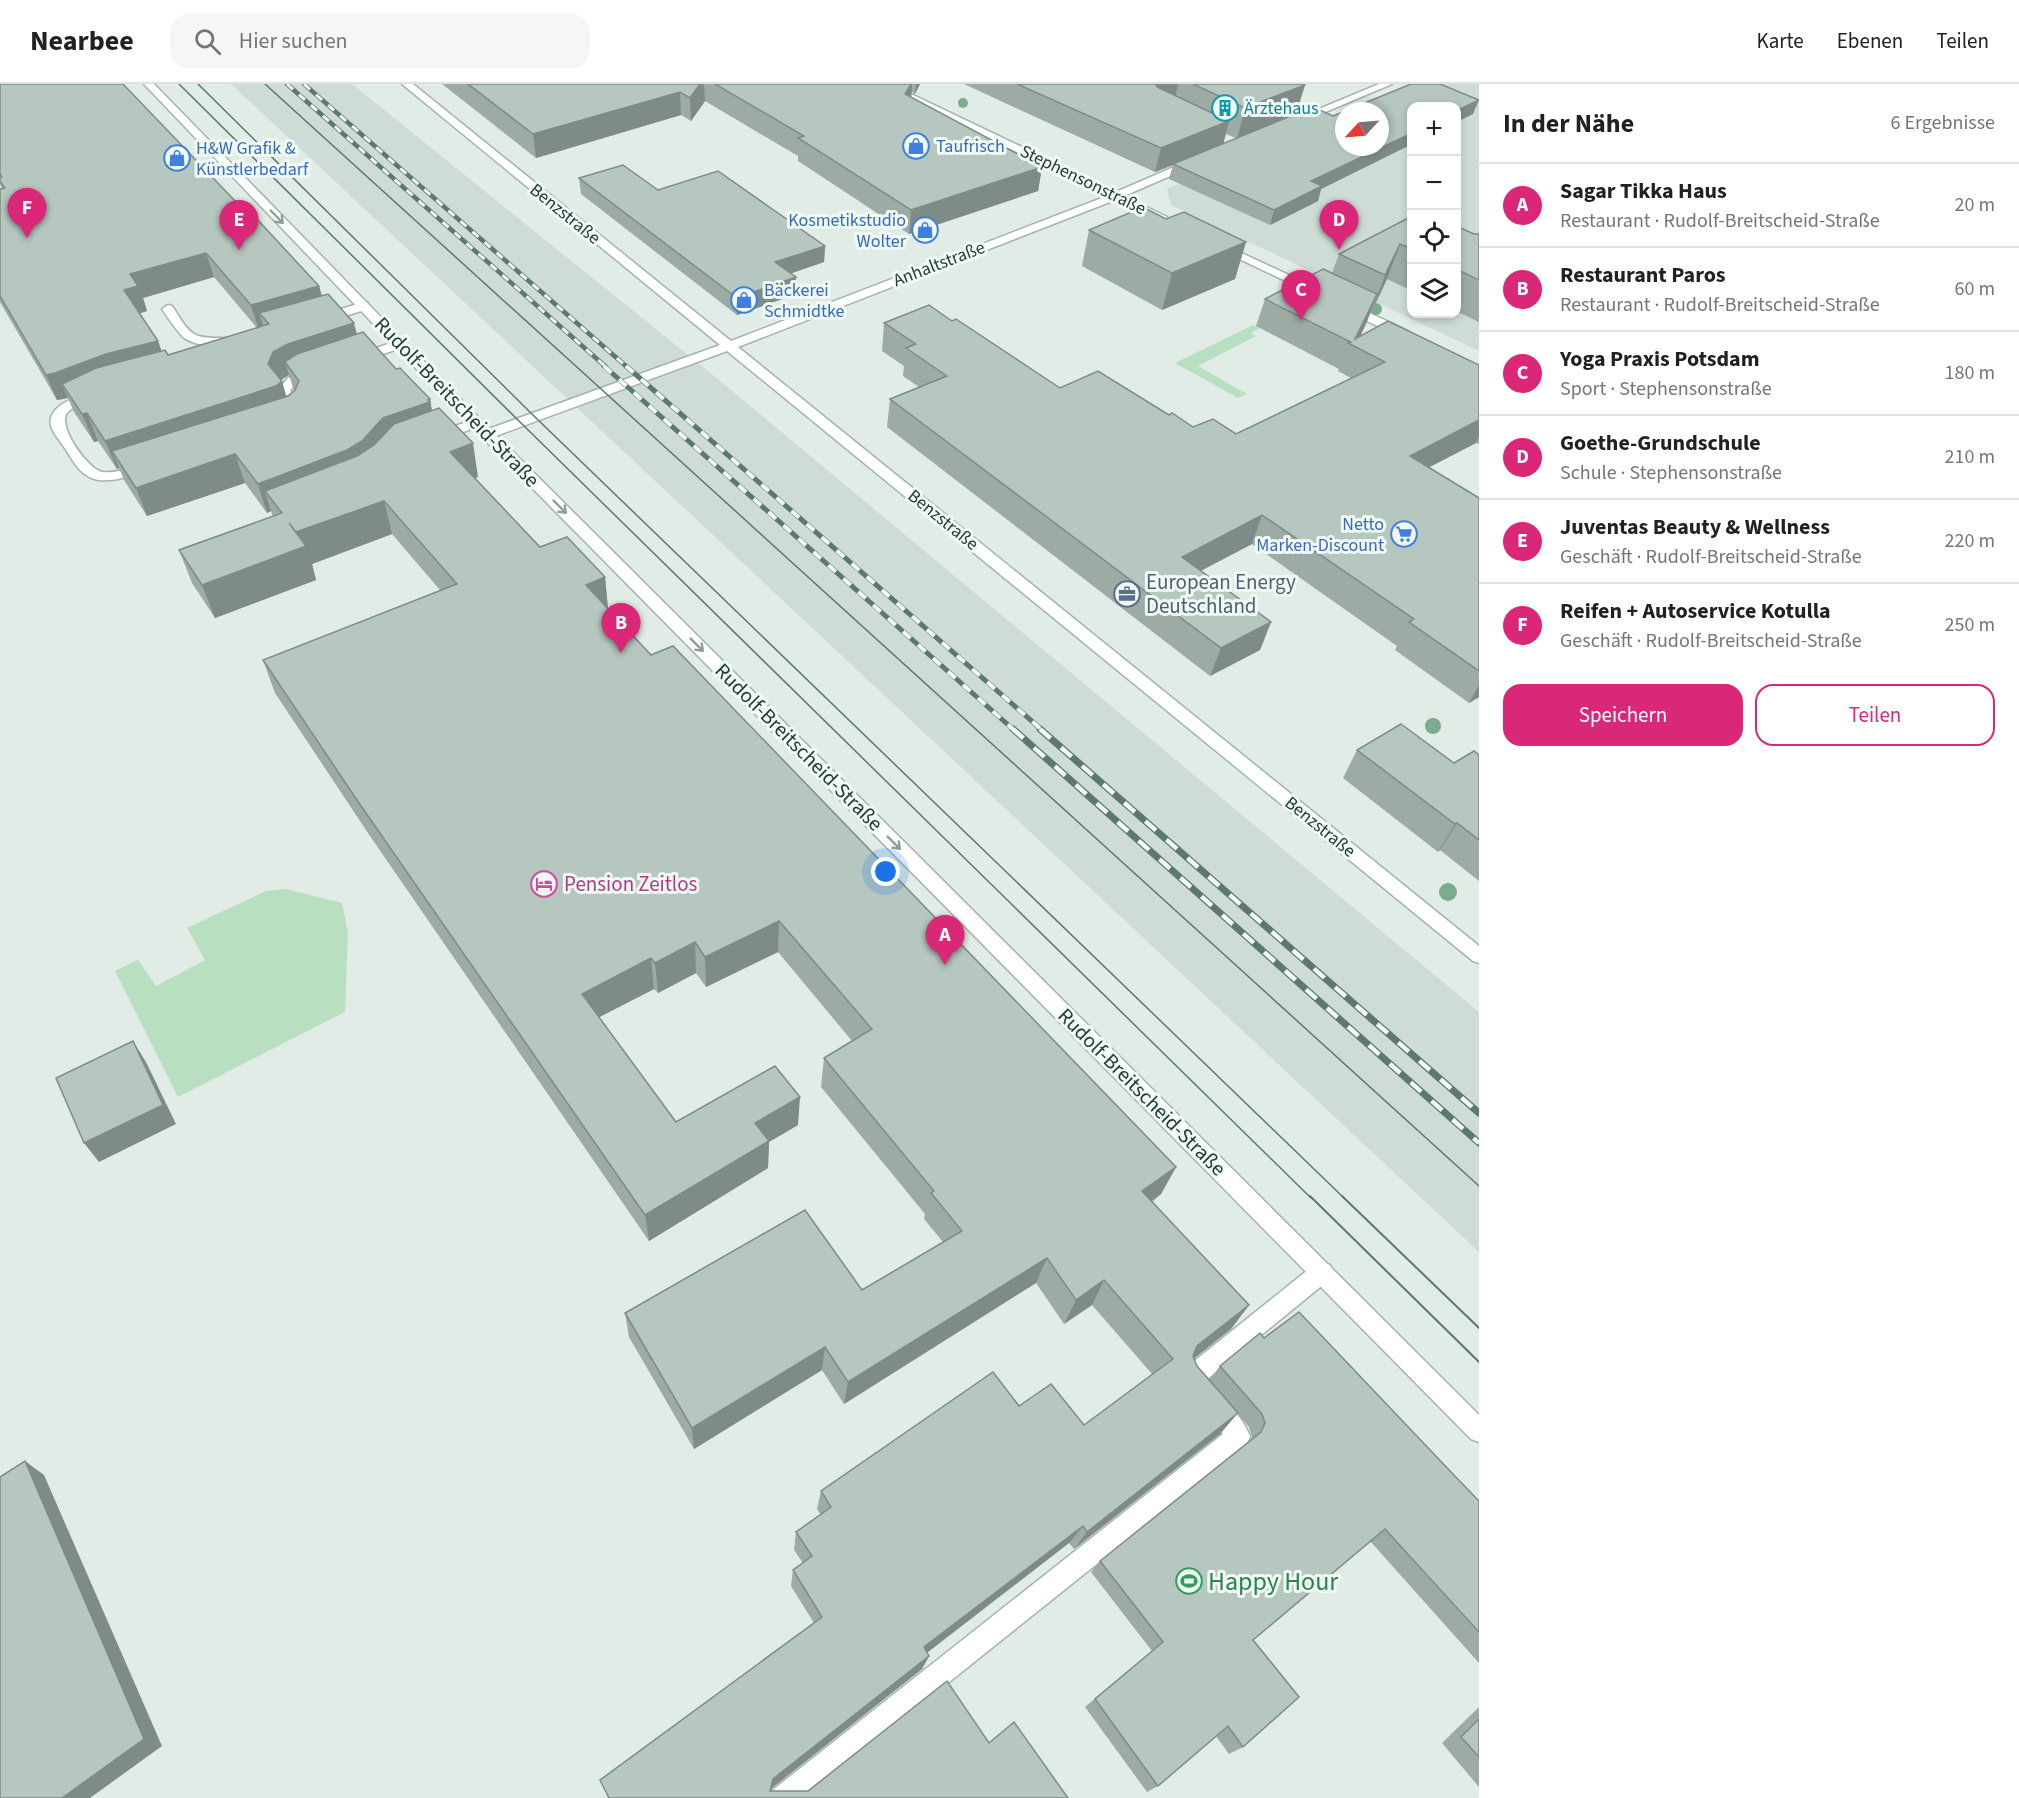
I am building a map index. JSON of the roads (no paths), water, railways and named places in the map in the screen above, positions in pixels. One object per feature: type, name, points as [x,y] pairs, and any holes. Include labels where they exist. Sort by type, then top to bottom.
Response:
[{"type":"street","name":"Rudolf-Breitscheid-Straße","points":[[149,84],[482,429],[1479,1431]]},
{"type":"street","name":"Benzstraße","points":[[406,84],[1479,956]]},
{"type":"street","name":"Stephensonstraße","points":[[882,84],[1177,226]]},
{"type":"street","points":[[1244,84],[1311,115]]},
{"type":"street","points":[[1289,123],[1387,84]]},
{"type":"street","name":"Anhaltstraße","points":[[420,442],[482,429],[728,346],[1114,196],[1205,158]]},
{"type":"street","points":[[1209,241],[1418,340]]},
{"type":"street","points":[[307,323],[364,306]]},
{"type":"street","points":[[168,309],[188,336],[213,343],[248,340]]},
{"type":"street","points":[[345,363],[400,344]]},
{"type":"street","points":[[290,419],[297,414],[299,409],[284,390],[286,385],[322,370]]},
{"type":"street","points":[[105,392],[83,399],[63,410],[58,416],[58,428],[89,474],[99,478],[124,474],[154,465]]},
{"type":"street","points":[[783,1798],[1239,1436],[1190,1379],[1322,1272]]},
{"type":"tram line","points":[[179,84],[1311,1198]]},
{"type":"tram line","points":[[198,84],[535,417],[1344,1198]]},
{"type":"tram line","points":[[265,84],[1479,1186]]},
{"type":"tram line","points":[[1310,1196],[1479,1362]]},
{"type":"tram line","points":[[1342,1196],[1479,1328]]},
{"type":"railway","points":[[287,84],[606,367]]},
{"type":"railway","points":[[304,84],[627,367]]},
{"type":"railway","points":[[604,366],[1014,730]]},
{"type":"railway","points":[[626,366],[1042,730]]},
{"type":"railway","points":[[1013,729],[1479,1143]]},
{"type":"railway","points":[[1040,729],[1479,1113]]},
{"type":"place","name":"Ärztehaus","points":[[1225,108]]},
{"type":"place","name":"Taufrisch","points":[[916,146]]},
{"type":"place","name":"H&W Grafik & Künstlerbedarf","points":[[177,158]]},
{"type":"place","name":"Kosmetikstudio Wolter","points":[[925,230]]},
{"type":"place","name":"Reifen + Autoservice Kotulla","points":[[27,238]]},
{"type":"place","name":"Juventas Beauty & Wellness","points":[[239,250]]},
{"type":"place","name":"Goethe-Grundschule","points":[[1339,250]]},
{"type":"place","name":"Bäckerei Schmidtke","points":[[744,300]]},
{"type":"place","name":"Yoga Praxis Potsdam","points":[[1301,320]]},
{"type":"place","name":"Netto Marken-Discount","points":[[1404,534]]},
{"type":"place","name":"European Energy Deutschland","points":[[1127,594]]},
{"type":"place","name":"Restaurant Paros","points":[[621,653]]},
{"type":"place","name":"Pension Zeitlos","points":[[544,884]]},
{"type":"place","name":"Sagar Tikka Haus","points":[[945,965]]},
{"type":"place","name":"Happy Hour","points":[[1189,1581]]}]
